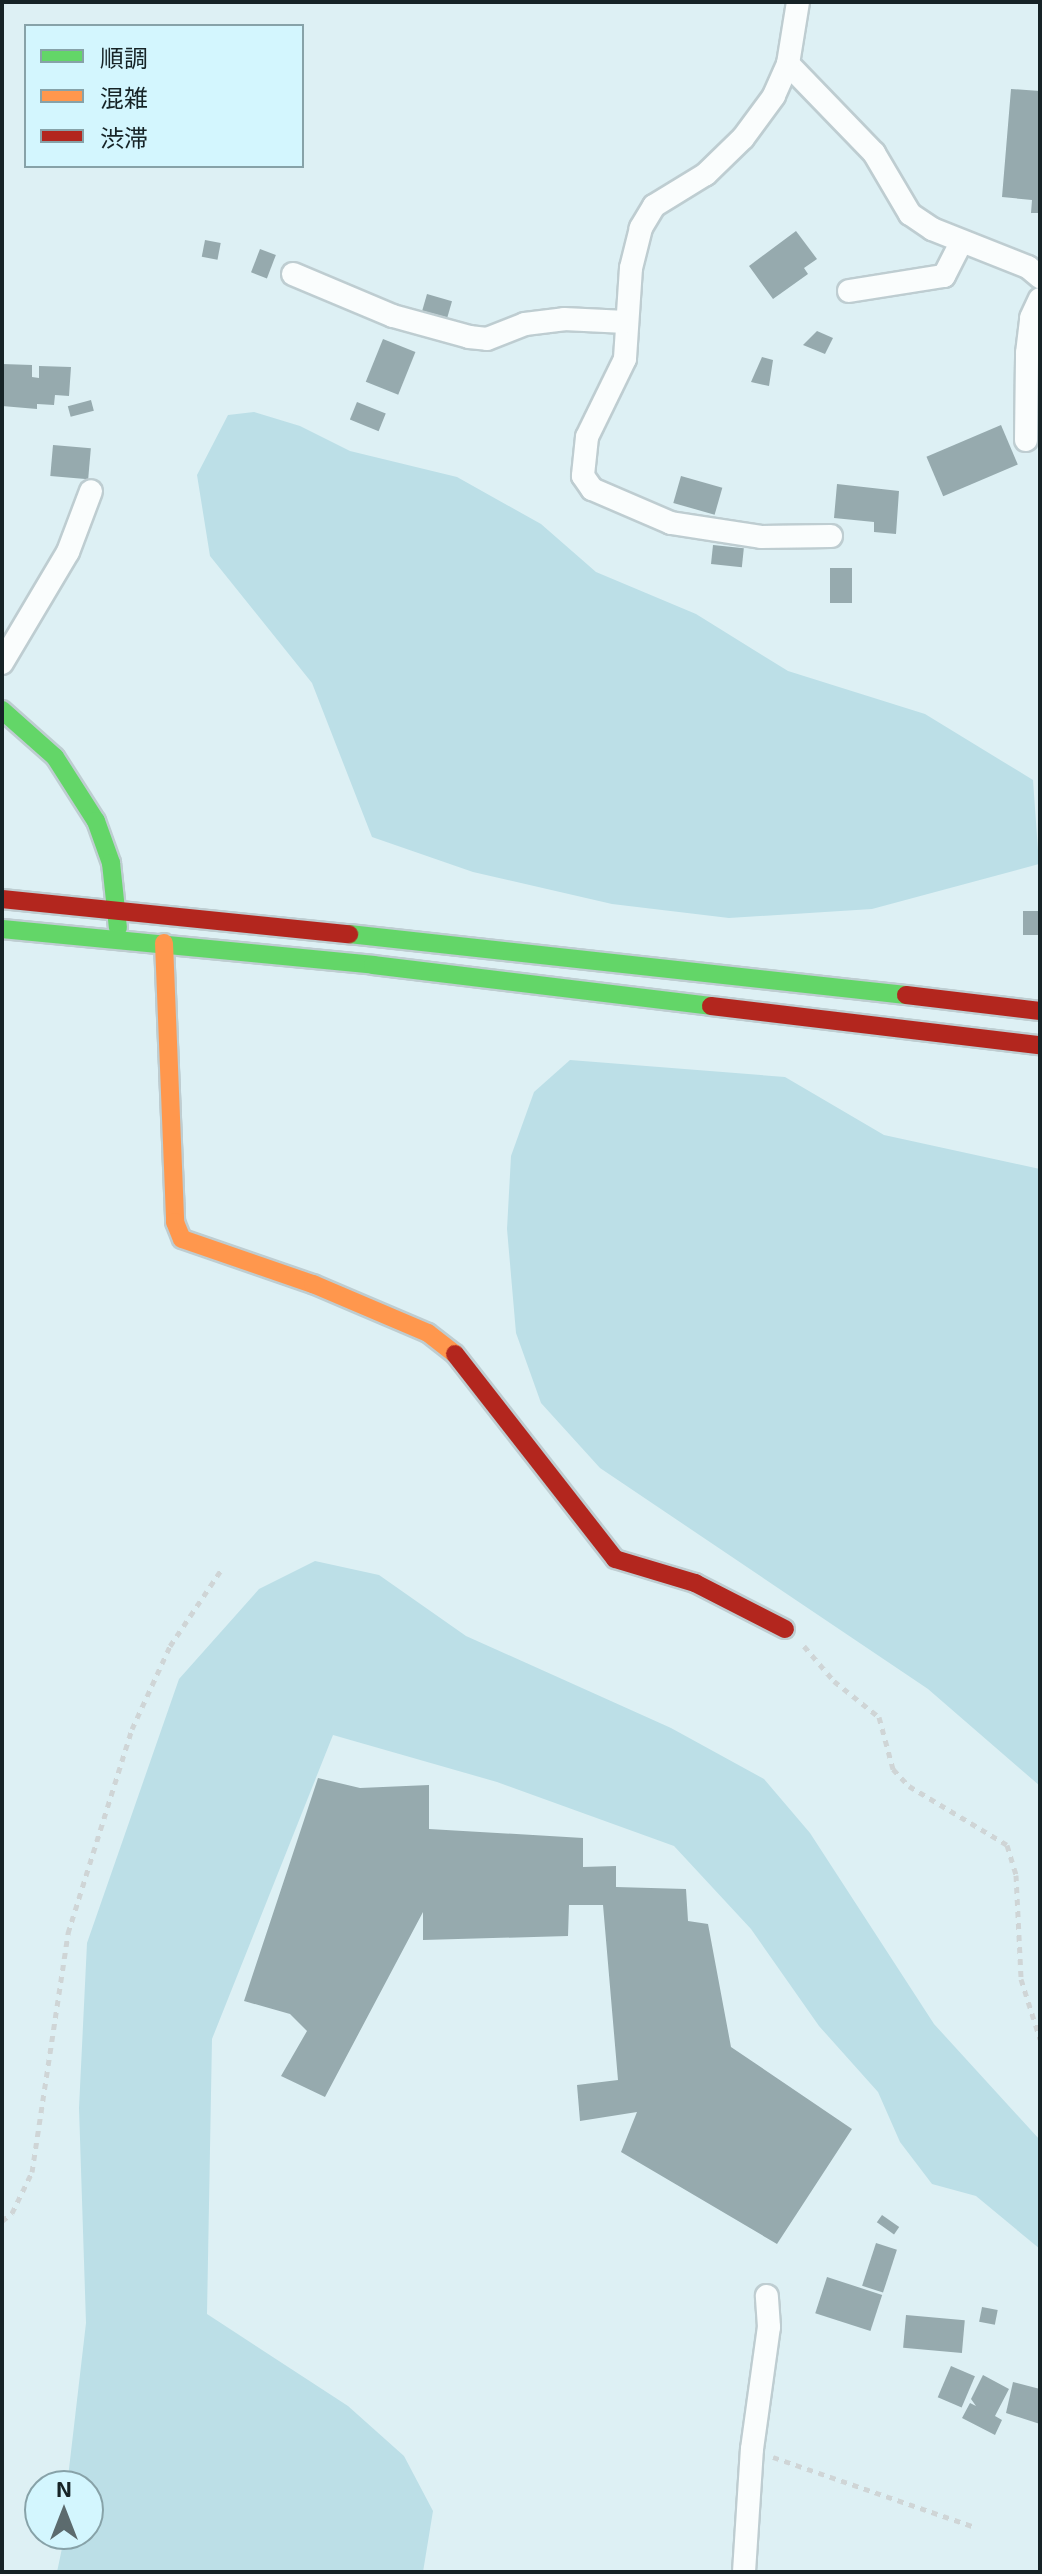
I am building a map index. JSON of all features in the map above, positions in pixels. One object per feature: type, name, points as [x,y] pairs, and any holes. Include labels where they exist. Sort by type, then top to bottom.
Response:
[{"type":"street","points":[[798,2],[788,64],[774,96],[743,138],[706,174],[654,206],[634,254],[625,359],[581,457],[583,476],[592,489],[671,523],[761,537],[831,536]]},
{"type":"street","points":[[788,64],[874,153],[910,214],[961,243],[1028,267],[1040,277]]},
{"type":"street","points":[[849,291],[944,276],[961,243]]},
{"type":"street","points":[[293,274],[407,321],[469,337],[487,339],[525,324],[564,319],[626,322]]},
{"type":"street","points":[[1026,440],[1027,353],[1031,318],[1040,299]]},
{"type":"street","points":[[2,663],[68,552],[91,491]]},
{"type":"street","points":[[2,710],[55,757],[84,800],[107,845],[119,938]]},
{"type":"street","points":[[2,899],[696,969],[1040,1011]]},
{"type":"street","points":[[2,929],[164,943],[1040,1045]]},
{"type":"street","points":[[164,943],[175,1222],[182,1239],[199,1249],[313,1284],[428,1333],[461,1358],[615,1559],[695,1583],[785,1629]]},
{"type":"street","points":[[744,2572],[752,2449],[769,2327],[767,2296]]},
{"type":"path","points":[[2,2221],[12,2213],[32,2172],[68,1933],[132,1729],[170,1646],[221,1570]]},
{"type":"path","points":[[785,1629],[834,1681],[879,1717],[893,1769],[909,1786],[1007,1845],[1016,1875],[1021,1979],[1040,2039]]},
{"type":"path","points":[[752,2449],[972,2526]]},
{"type":"shaded area","points":[[254,412],[300,426],[350,451],[457,477],[541,524],[596,572],[696,614],[788,671],[925,714],[1033,780],[1039,864],[872,909],[729,918],[612,904],[473,872],[372,837],[312,683],[210,556],[197,475],[228,415]]},
{"type":"shaded area","points":[[570,1060],[785,1077],[884,1135],[1040,1169],[1040,1786],[928,1689],[600,1468],[541,1403],[516,1333],[507,1229],[511,1156],[534,1092]]},
{"type":"shaded area","points":[[315,1561],[379,1575],[466,1636],[671,1728],[764,1779],[810,1833],[934,2024],[1040,2140],[1040,2249],[976,2196],[932,2184],[900,2142],[878,2092],[819,2026],[751,1929],[674,1846],[497,1782],[333,1735],[212,2039],[207,2314],[348,2406],[404,2456],[433,2511],[423,2572],[57,2572],[62,2550],[104,2550],[104,2470],[69,2470],[86,2323],[79,2108],[87,1943],[179,1679],[259,1589]]},
{"type":"building","points":[[1011,89],[1040,91],[1040,213],[1031,213],[1032,200],[1002,197]]},
{"type":"building","points":[[796,231],[817,259],[804,268],[808,274],[773,299],[749,266]]},
{"type":"building","points":[[205,240],[221,243],[217,260],[202,257]]},
{"type":"building","points":[[260,249],[276,255],[267,278],[251,272]]},
{"type":"building","points":[[427,294],[452,301],[446,323],[421,316]]},
{"type":"building","points":[[817,331],[833,338],[825,354],[803,345]]},
{"type":"building","points":[[383,339],[415,352],[398,395],[366,382]]},
{"type":"building","points":[[762,357],[773,360],[769,386],[751,382]]},
{"type":"building","points":[[2,364],[32,365],[32,377],[39,378],[39,366],[71,367],[69,396],[55,395],[54,405],[37,404],[37,409],[2,406]]},
{"type":"building","points":[[91,400],[94,411],[71,417],[68,406]]},
{"type":"building","points":[[357,402],[386,414],[379,431],[350,420]]},
{"type":"building","points":[[1001,425],[1018,465],[943,496],[926,457]]},
{"type":"building","points":[[53,445],[91,448],[88,479],[50,476]]},
{"type":"building","points":[[681,476],[722,488],[715,515],[673,503]]},
{"type":"building","points":[[837,484],[899,491],[896,534],[874,532],[874,522],[834,518]]},
{"type":"building","points":[[713,545],[744,548],[742,567],[711,564]]},
{"type":"building","points":[[830,568],[852,568],[852,603],[830,603]]},
{"type":"building","points":[[1023,911],[1040,911],[1040,935],[1023,935]]},
{"type":"building","points":[[318,1778],[360,1788],[429,1785],[429,1829],[583,1838],[583,1867],[616,1866],[616,1887],[686,1889],[688,1921],[708,1924],[731,2047],[852,2129],[777,2244],[621,2152],[637,2112],[580,2121],[577,2085],[618,2080],[603,1905],[569,1905],[568,1936],[423,1940],[423,1912],[325,2097],[281,2076],[307,2031],[290,2014],[244,2001]]},
{"type":"building","points":[[882,2215],[899,2227],[894,2234],[877,2222]]},
{"type":"building","points":[[876,2243],[897,2250],[883,2293],[862,2286]]},
{"type":"building","points":[[827,2277],[882,2295],[870,2331],[815,2313]]},
{"type":"building","points":[[982,2307],[998,2310],[995,2325],[979,2322]]},
{"type":"building","points":[[906,2315],[965,2320],[962,2353],[903,2348]]},
{"type":"building","points":[[951,2366],[975,2376],[962,2407],[938,2397]]},
{"type":"building","points":[[983,2375],[1009,2389],[995,2416],[1002,2420],[995,2435],[962,2418],[970,2403],[976,2406],[971,2399]]},
{"type":"building","points":[[1013,2382],[1040,2389],[1040,2424],[1006,2413]]},
{"type":"traffic: fast","points":[[2,710],[55,757],[96,821],[111,863],[118,928]]},
{"type":"traffic: fast","points":[[2,929],[373,965],[711,1006]]},
{"type":"traffic: fast","points":[[349,934],[906,995]]},
{"type":"traffic: slow","points":[[164,943],[175,1222],[182,1239],[313,1284],[428,1333],[455,1354]]},
{"type":"traffic: jam","points":[[2,899],[349,934]]},
{"type":"traffic: jam","points":[[906,995],[1040,1011]]},
{"type":"traffic: jam","points":[[711,1006],[1040,1045]]},
{"type":"traffic: jam","points":[[455,1354],[615,1559],[695,1583],[785,1629]]}]
